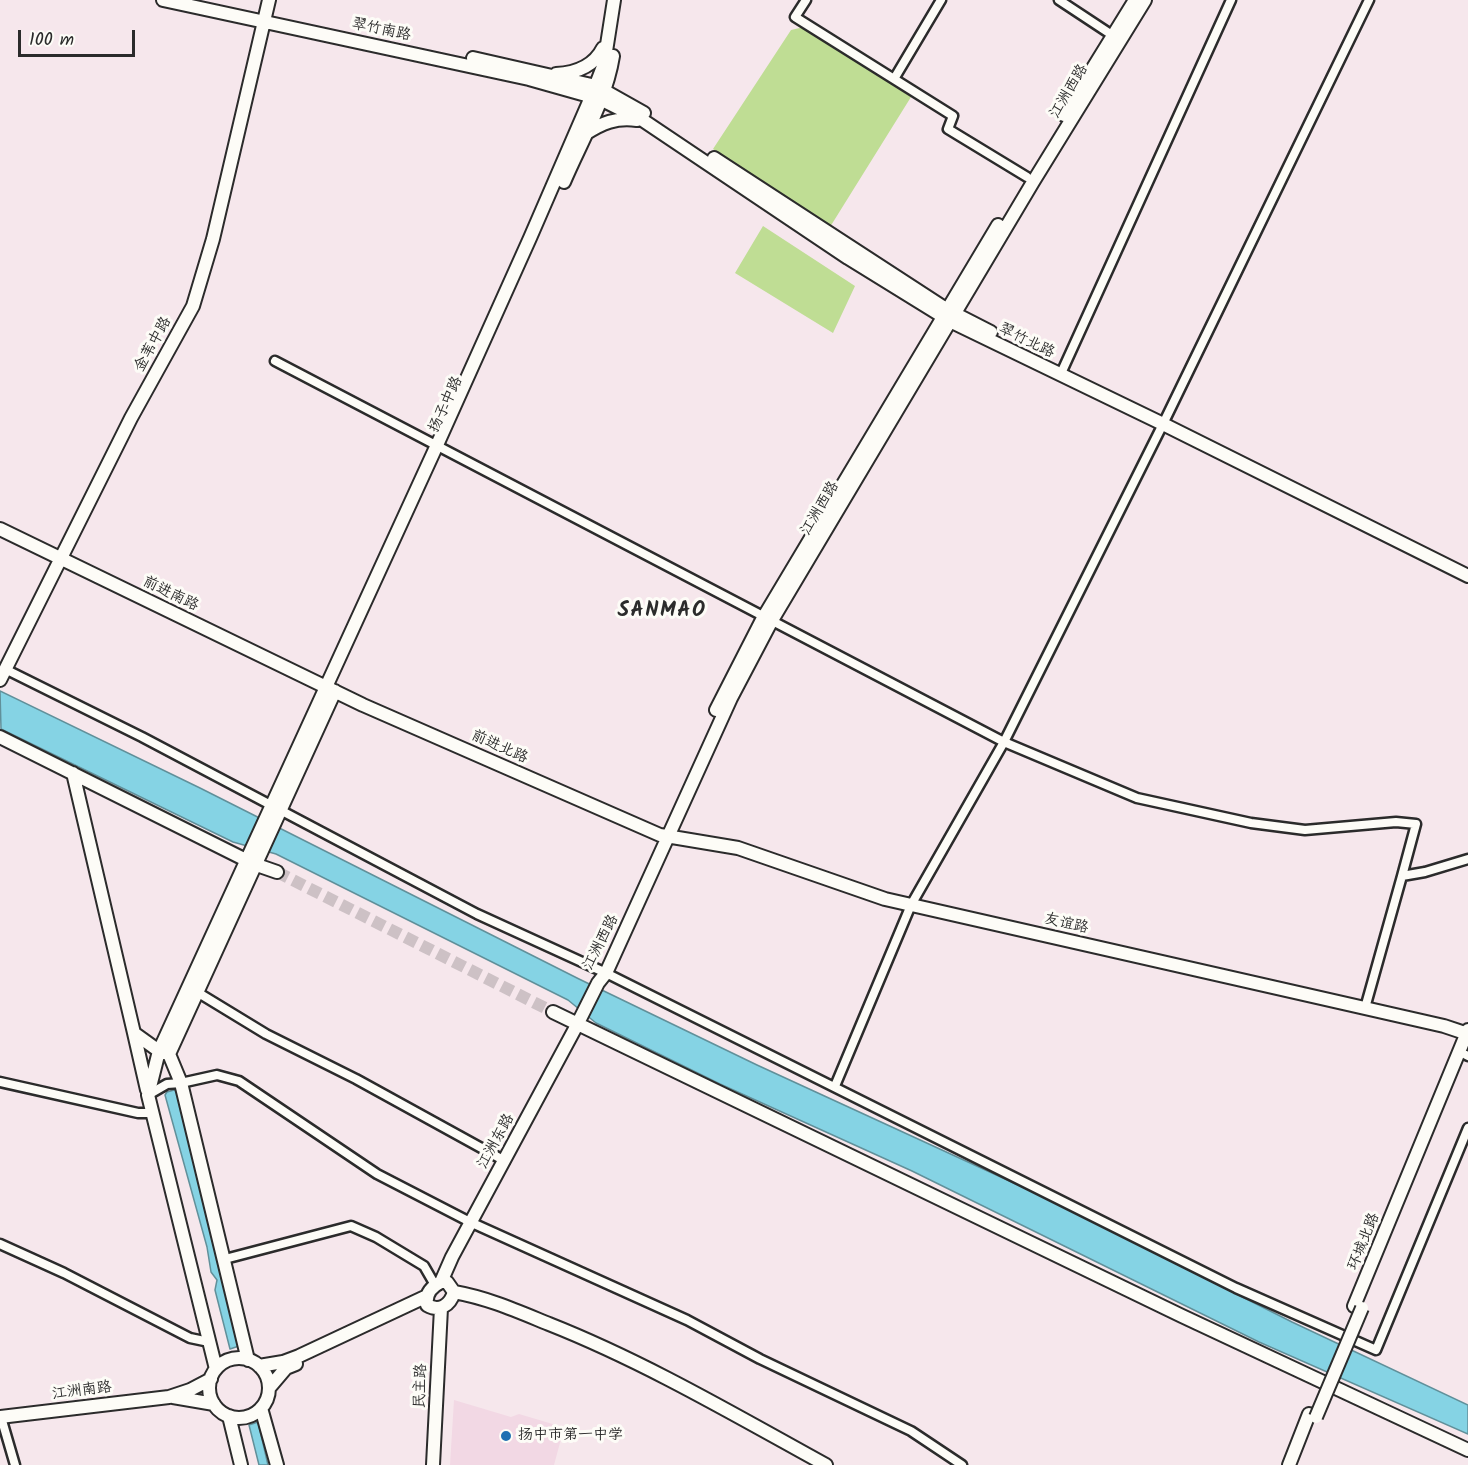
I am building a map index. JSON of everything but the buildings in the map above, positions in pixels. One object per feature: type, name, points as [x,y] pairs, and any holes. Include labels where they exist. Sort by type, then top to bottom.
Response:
[{"type":"main road","name":"翠竹南路","points":[[163,0],[549,75],[598,92]]},
{"type":"main road","name":"翠竹南路","points":[[200,0],[265,18],[507,74],[598,92]]},
{"type":"main road","name":"金苇中路","points":[[3,674],[131,418],[193,306],[213,239],[269,0]]},
{"type":"main road","name":"扬子中路","points":[[440,446],[585,134],[598,92],[614,0]]},
{"type":"main road","name":"扬子中路","points":[[253,857],[331,690],[530,238],[611,69],[622,0]]},
{"type":"main road","name":"江洲西路","points":[[579,1021],[664,836],[724,694],[1027,177],[1135,0]]},
{"type":"main road","name":"江洲西路","points":[[948,315],[1145,0]]},
{"type":"main road","points":[[549,75],[566,74],[590,64],[597,60],[607,42]]},
{"type":"main road","name":"翠竹北路","points":[[598,92],[848,258],[948,315],[1468,568]]},
{"type":"main road","name":"翠竹北路","points":[[598,92],[658,122],[948,315],[1063,369],[1468,576]]},
{"type":"main road","points":[[585,134],[600,124],[616,119],[644,121]]},
{"type":"main road","name":"前进南路","points":[[0,529],[331,690]]},
{"type":"main road","name":"前进北路","points":[[331,690],[664,836]]},
{"type":"main road","points":[[0,737],[253,857],[277,872]]},
{"type":"main road","points":[[73,773],[148,1095],[209,1342],[213,1374],[210,1392],[214,1404],[224,1414],[243,1418],[250,1416],[266,1402],[269,1388],[266,1376],[253,1363],[181,1083],[164,1052],[134,1033]]},
{"type":"main road","name":"友谊路","points":[[664,836],[738,848],[874,896],[1468,1032]]},
{"type":"main road","points":[[164,1052],[197,992],[253,857]]},
{"type":"main road","points":[[148,1095],[164,1052],[253,857]]},
{"type":"main road","points":[[552,1012],[579,1021],[1171,1311],[1468,1450]]},
{"type":"main road","name":"江洲东路","points":[[438,1283],[579,1021]]},
{"type":"main road","name":"环城北路","points":[[1296,1465],[1313,1416],[1468,1032]]},
{"type":"main road","name":"环城北路","points":[[1358,1307],[1468,1054]]},
{"type":"main road","points":[[269,1388],[285,1368],[426,1301],[438,1283],[447,1282],[452,1286],[454,1292],[452,1299],[441,1308],[434,1309],[426,1301]]},
{"type":"main road","points":[[454,1292],[481,1296],[586,1339],[711,1401],[826,1465]]},
{"type":"main road","points":[[169,1397],[190,1390],[230,1360],[253,1363],[291,1359],[426,1301]]},
{"type":"main road","name":"民主路","points":[[433,1465],[441,1308]]},
{"type":"main road","points":[[169,1397],[214,1404]]},
{"type":"main road","name":"江洲南路","points":[[1,1417],[169,1397]]},
{"type":"main road","points":[[261,1408],[277,1465]]},
{"type":"main road","points":[[230,1416],[241,1465]]},
{"type":"main road","name":"环城北路","points":[[1288,1465],[1313,1416]]},
{"type":"street","points":[[806,0],[795,17],[953,116],[948,129],[1027,177]]},
{"type":"street","points":[[894,79],[941,0]]},
{"type":"street","points":[[1059,0],[1112,35]]},
{"type":"street","points":[[1063,369],[1231,0]]},
{"type":"street","points":[[835,1086],[911,905],[1004,742],[1165,421],[1367,1]]},
{"type":"street","points":[[275,362],[1004,742],[1137,798],[1251,823],[1305,830],[1396,822],[1416,824],[1365,1008]]},
{"type":"street","points":[[3,674],[142,737],[274,811],[601,976],[835,1086],[1236,1288],[1376,1350],[1468,1128]]},
{"type":"street","points":[[1402,876],[1425,872],[1468,859]]},
{"type":"street","points":[[197,992],[266,1034],[356,1079],[505,1161]]},
{"type":"street","points":[[148,1095],[167,1084],[217,1075],[239,1081],[377,1174],[470,1222],[687,1320],[760,1359],[911,1431],[962,1465]]},
{"type":"street","points":[[0,1082],[138,1113],[153,1113]]},
{"type":"street","points":[[225,1259],[351,1226],[376,1237],[424,1266],[438,1283]]},
{"type":"street","points":[[0,1244],[64,1273],[190,1338],[209,1342]]},
{"type":"street","points":[[1,1417],[15,1465]]},
{"type":"shaded area","name":"扬中市第一中学","points":[[454,1400],[511,1417],[519,1414],[556,1425],[561,1432],[561,1439],[554,1465],[450,1465]]},
{"type":"green space","points":[[804,27],[911,97],[830,227],[713,149],[791,30]]},
{"type":"green space","points":[[763,226],[855,286],[833,333],[735,273]]},
{"type":"water","points":[[0,691],[200,788],[579,979],[757,1065],[1042,1196],[1292,1322],[1468,1405],[1468,1434],[1259,1342],[912,1171],[720,1084],[596,1023],[568,1000],[276,854],[233,842],[1,729]]},
{"type":"water","points":[[174,1090],[177,1092],[240,1342],[239,1346],[230,1349],[215,1290],[217,1280],[211,1272],[207,1247],[165,1095]]},
{"type":"water","points":[[258,1422],[268,1465],[259,1465],[249,1425]]},
{"type":"tunnel","points":[[277,872],[553,1012]]},
{"type":"place","name":"扬中市第一中学","points":[[506,1436]]},
{"type":"district","name":"SANMAO","points":[[662,612]]}]
